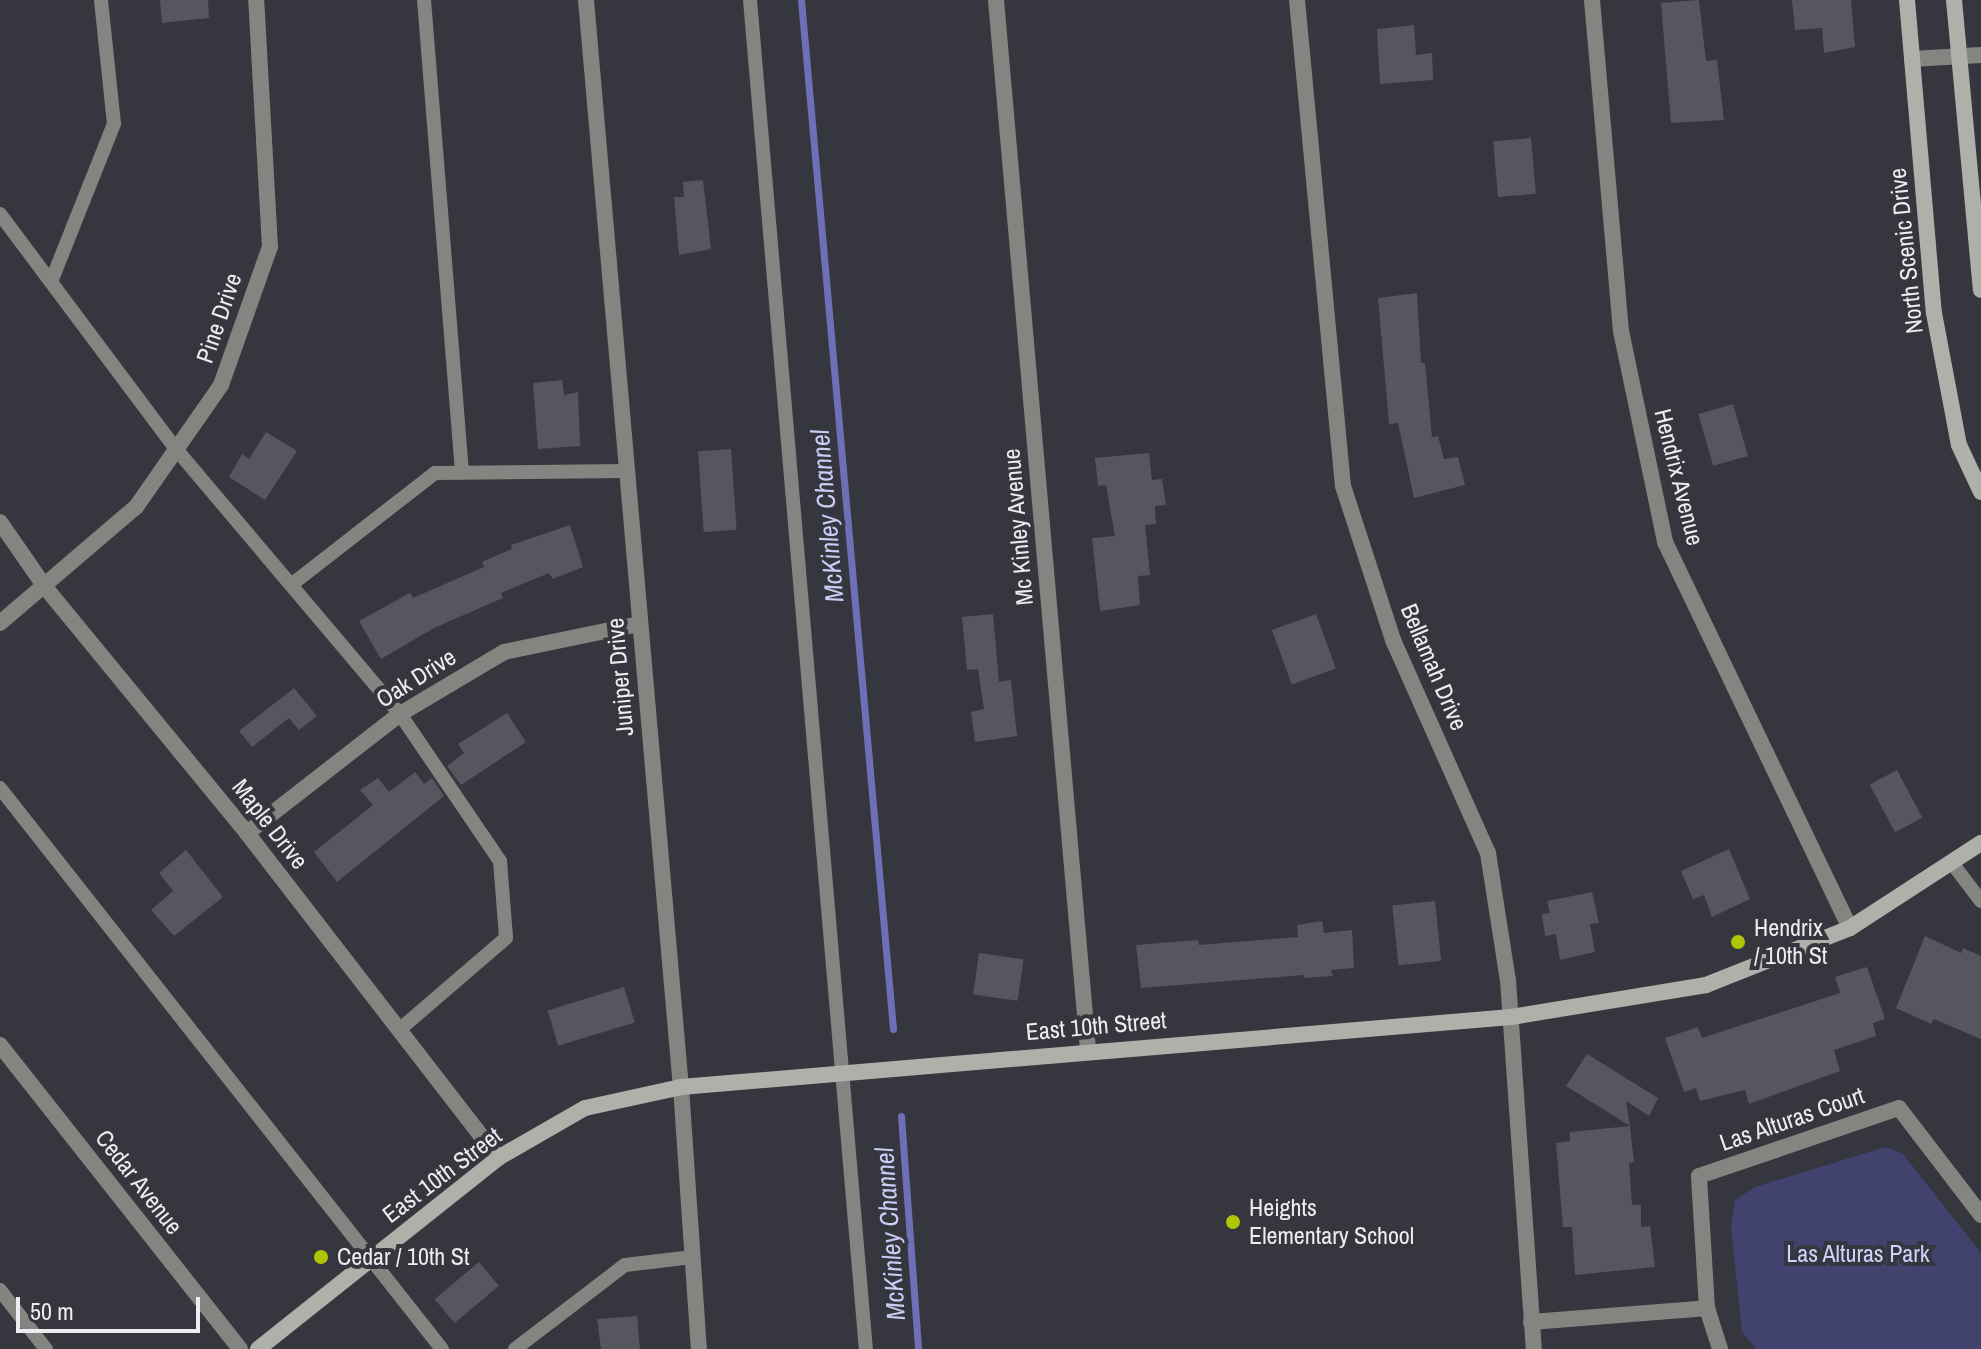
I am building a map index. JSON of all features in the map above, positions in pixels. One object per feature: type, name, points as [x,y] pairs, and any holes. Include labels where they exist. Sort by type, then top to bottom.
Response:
[{"type":"main road","name":"North Scenic Drive","points":[[1907,0],[1934,313],[1959,445],[1981,492]]},
{"type":"main road","points":[[1954,0],[1981,290]]},
{"type":"main road","name":"East 10th Street","points":[[258,1349],[498,1158],[585,1108],[681,1087],[1088,1050],[1511,1017],[1706,985],[1850,928],[1981,843]]},
{"type":"street","name":"Pine Drive","points":[[0,623],[136,507],[221,385],[270,247],[256,0]]},
{"type":"street","name":"Juniper Drive","points":[[586,0],[681,1087],[699,1349]]},
{"type":"street","name":"Mc Kinley Avenue","points":[[996,0],[1088,1050]]},
{"type":"street","name":"Bellamah Drive","points":[[1297,0],[1343,486],[1393,640],[1488,853],[1511,1017],[1534,1349]]},
{"type":"street","name":"Hendrix Avenue","points":[[1592,0],[1621,331],[1665,542],[1850,928]]},
{"type":"street","points":[[1912,59],[1981,55]]},
{"type":"street","name":"Maple Drive","points":[[0,522],[45,587],[247,833],[498,1158]]},
{"type":"street","name":"Oak Drive","points":[[247,833],[400,714],[504,652],[639,624]]},
{"type":"street","name":"Cedar Avenue","points":[[0,1045],[240,1349]]},
{"type":"street","name":"Las Alturas Court","points":[[1720,1349],[1707,1308],[1699,1176],[1899,1108],[1981,1215]]},
{"type":"street","points":[[1531,1322],[1707,1308]]},
{"type":"lane","points":[[51,282],[114,124],[101,0]]},
{"type":"lane","points":[[424,0],[462,472]]},
{"type":"lane","points":[[750,0],[866,1349]]},
{"type":"lane","points":[[0,214],[176,449],[400,714],[500,861],[506,938],[399,1030]]},
{"type":"lane","points":[[291,585],[435,473],[626,471]]},
{"type":"lane","points":[[0,788],[442,1349]]},
{"type":"lane","points":[[1952,863],[1981,901]]},
{"type":"lane","points":[[515,1349],[625,1265],[693,1257]]},
{"type":"lane","points":[[0,1290],[46,1349]]},
{"type":"green space","name":"Las Alturas Park","points":[[1885,1147],[1903,1154],[1981,1253],[1981,1349],[1756,1349],[1742,1332],[1731,1227],[1735,1200],[1755,1187]]},
{"type":"building","points":[[160,0],[208,0],[209,18],[162,23]]},
{"type":"building","points":[[1699,0],[1706,61],[1717,60],[1724,120],[1671,123],[1661,3]]},
{"type":"building","points":[[1792,0],[1851,0],[1855,47],[1824,53],[1822,28],[1795,30]]},
{"type":"building","points":[[1414,25],[1416,55],[1432,53],[1433,80],[1380,84],[1377,29]]},
{"type":"building","points":[[1531,138],[1536,194],[1498,197],[1493,141]]},
{"type":"building","points":[[703,180],[711,249],[679,255],[674,197],[684,197],[683,182]]},
{"type":"building","points":[[1417,293],[1421,363],[1425,363],[1432,437],[1438,436],[1444,459],[1458,457],[1465,485],[1414,498],[1398,423],[1389,424],[1378,298]]},
{"type":"building","points":[[562,380],[564,395],[578,392],[580,446],[538,449],[533,383]]},
{"type":"building","points":[[1733,404],[1748,456],[1713,466],[1698,414]]},
{"type":"building","points":[[266,432],[297,451],[265,500],[229,477],[242,454],[249,459]]},
{"type":"building","points":[[731,449],[737,530],[704,532],[698,451]]},
{"type":"building","points":[[1149,453],[1152,480],[1162,479],[1166,505],[1155,506],[1156,524],[1145,525],[1150,575],[1138,576],[1140,605],[1100,611],[1092,538],[1115,536],[1106,485],[1098,486],[1095,458]]},
{"type":"building","points":[[570,525],[583,567],[553,579],[549,573],[501,593],[503,598],[434,628],[381,659],[359,621],[410,593],[413,598],[484,567],[482,562],[512,549],[511,545]]},
{"type":"building","points":[[993,614],[999,682],[1011,680],[1017,736],[975,742],[971,712],[984,709],[978,669],[967,670],[962,617]]},
{"type":"building","points":[[1316,614],[1336,669],[1292,685],[1272,630]]},
{"type":"building","points":[[294,688],[317,716],[299,730],[289,718],[252,747],[239,731]]},
{"type":"building","points":[[507,713],[526,742],[461,785],[447,766],[464,753],[458,744]]},
{"type":"building","points":[[1897,770],[1922,818],[1895,832],[1870,785]]},
{"type":"building","points":[[415,772],[424,784],[432,778],[444,796],[337,882],[314,852],[373,805],[360,790],[378,778],[389,792]]},
{"type":"building","points":[[1729,849],[1750,899],[1712,917],[1704,895],[1693,899],[1681,871]]},
{"type":"building","points":[[186,850],[223,897],[174,936],[151,910],[173,891],[159,873]]},
{"type":"building","points":[[1592,892],[1599,923],[1590,924],[1595,952],[1560,960],[1556,934],[1545,936],[1542,914],[1550,913],[1547,901]]},
{"type":"building","points":[[1435,901],[1441,961],[1399,965],[1392,905]]},
{"type":"building","points":[[1322,921],[1324,933],[1352,930],[1354,968],[1331,970],[1333,976],[1304,978],[1304,975],[1141,988],[1136,945],[1198,940],[1199,945],[1298,937],[1297,925]]},
{"type":"building","points":[[1925,936],[1961,953],[1963,948],[1981,956],[1981,1039],[1934,1019],[1931,1024],[1896,1008]]},
{"type":"building","points":[[979,953],[1024,959],[1018,1001],[973,995]]},
{"type":"building","points":[[1867,967],[1885,1019],[1873,1023],[1876,1036],[1834,1050],[1840,1071],[1749,1104],[1745,1090],[1700,1101],[1696,1088],[1684,1092],[1665,1038],[1698,1027],[1702,1038],[1840,993],[1835,977]]},
{"type":"building","points":[[624,987],[635,1022],[558,1046],[547,1010]]},
{"type":"building","points":[[1587,1054],[1658,1098],[1649,1116],[1626,1101],[1630,1126],[1566,1086]]},
{"type":"building","points":[[1630,1126],[1634,1162],[1629,1163],[1632,1205],[1641,1205],[1641,1227],[1650,1226],[1655,1267],[1575,1275],[1572,1227],[1563,1227],[1556,1143],[1570,1141],[1570,1132]]},
{"type":"building","points":[[479,1262],[499,1286],[454,1323],[435,1299]]},
{"type":"building","points":[[637,1316],[640,1349],[601,1349],[597,1319]]},
{"type":"waterway","name":"McKinley Channel","points":[[801,0],[893,1029]]},
{"type":"waterway","name":"McKinley Channel","points":[[901,1116],[918,1349]]},
{"type":"place","name":"Hendrix / 10th St","points":[[1738,942]]},
{"type":"place","name":"Heights Elementary School","points":[[1233,1222]]},
{"type":"place","name":"Cedar / 10th St","points":[[321,1257]]}]
